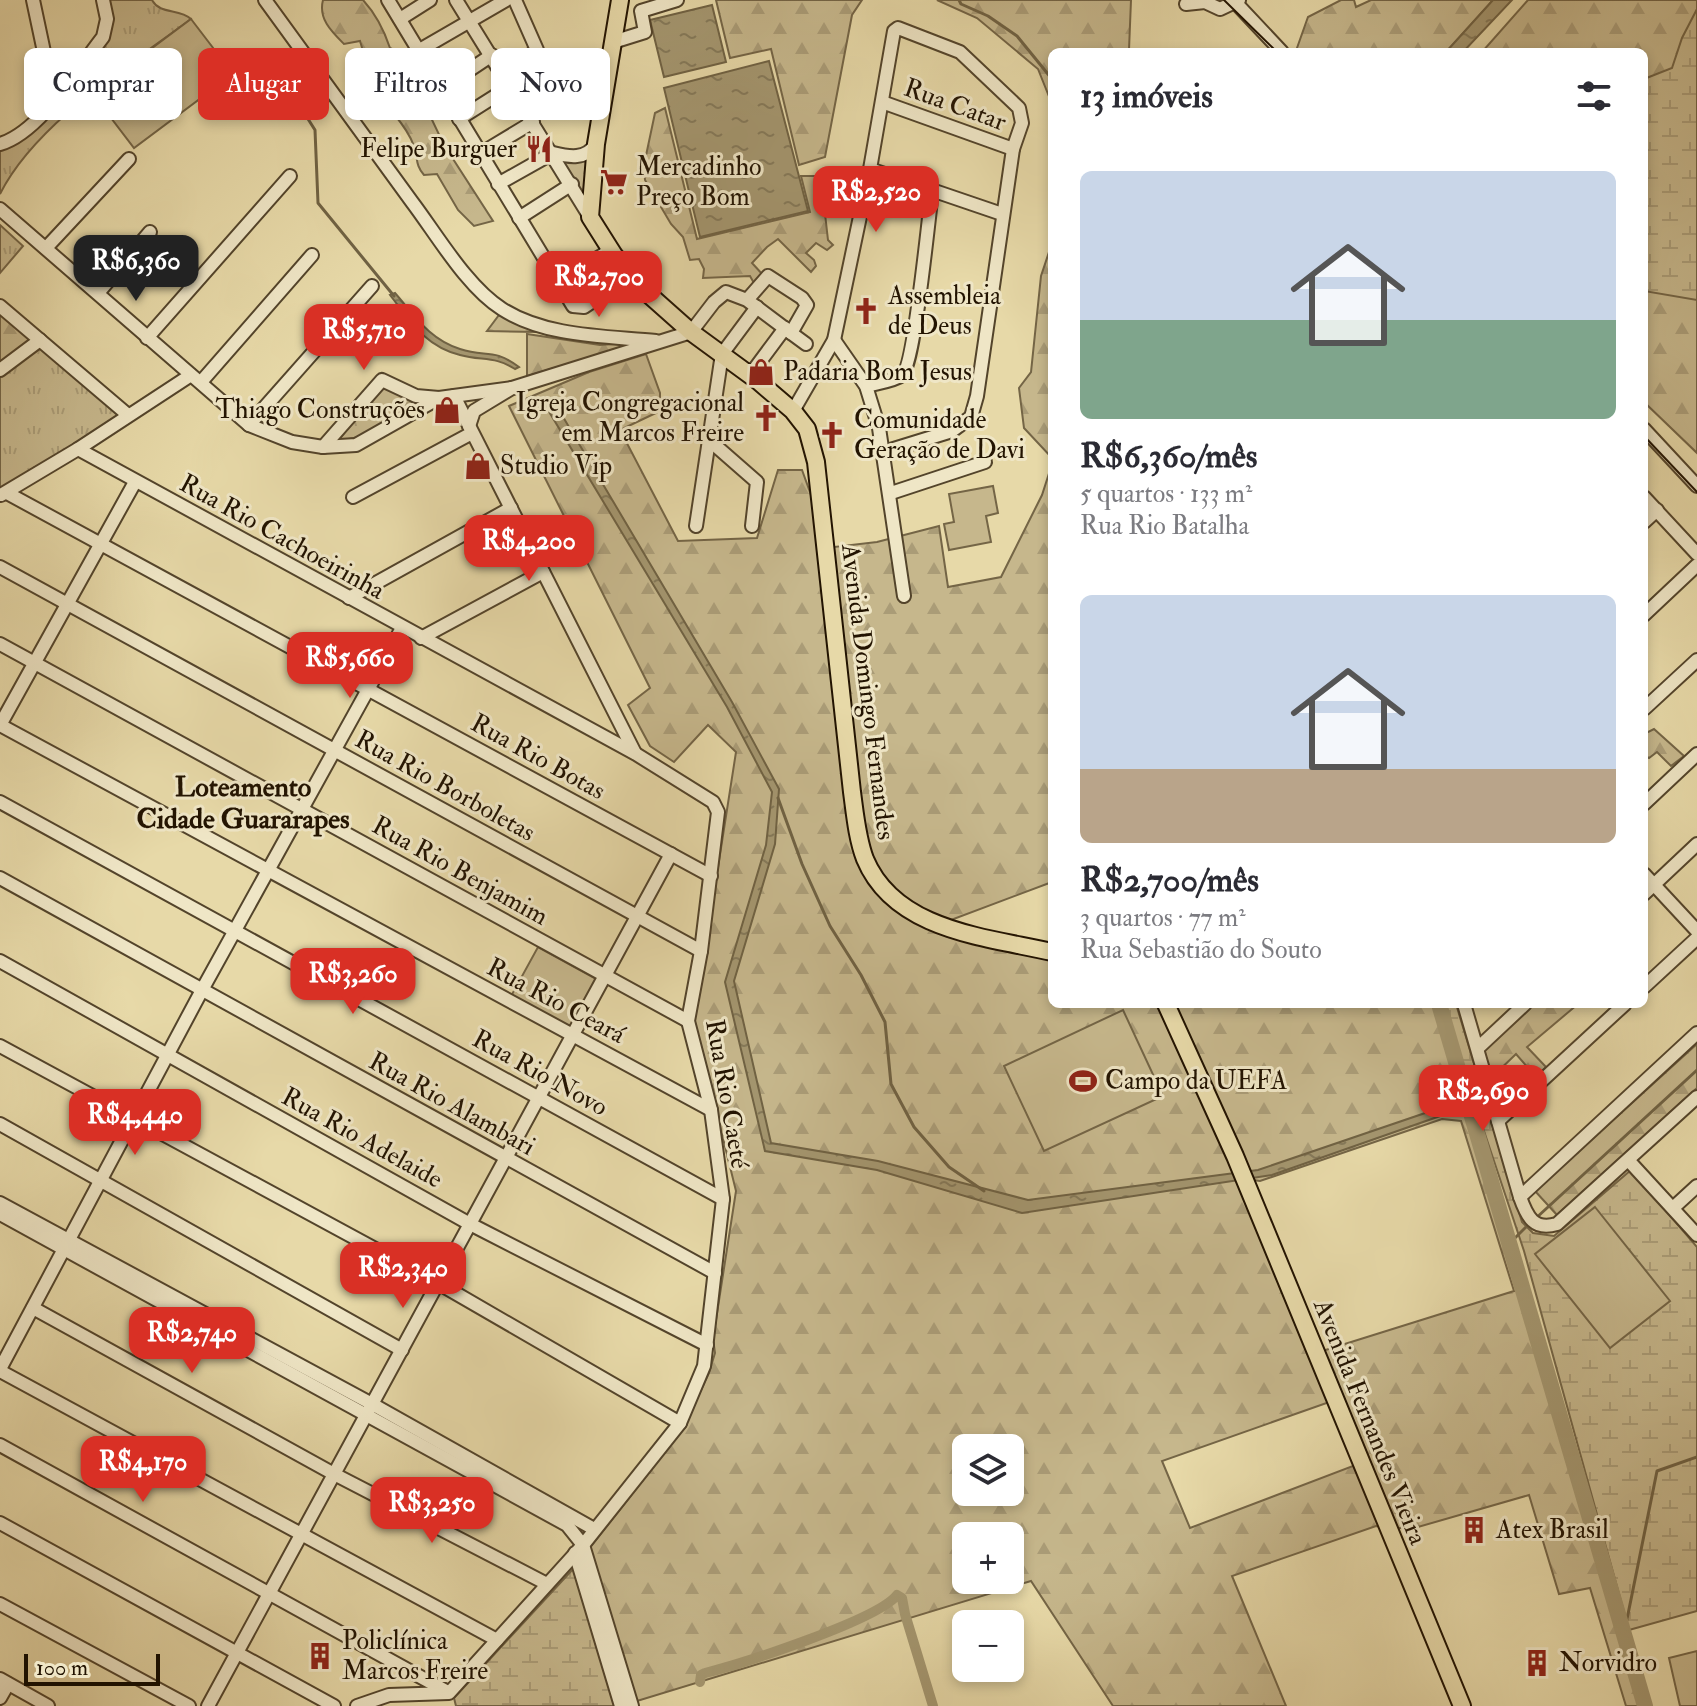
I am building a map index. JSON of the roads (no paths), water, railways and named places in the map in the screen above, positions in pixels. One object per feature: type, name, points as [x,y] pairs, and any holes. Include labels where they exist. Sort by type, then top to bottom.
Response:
[{"type":"main road","points":[[620,0],[596,144],[590,217],[637,284],[691,332],[722,354]]},
{"type":"main road","name":"Avenida Domingo Fernandes","points":[[722,354],[793,411],[807,429],[816,462],[852,792],[860,844],[866,860],[890,896],[919,917],[946,927],[1048,951]]},
{"type":"main road","name":"Avenida Fernandes Vieira","points":[[1168,1008],[1235,1156],[1462,1706]]},
{"type":"street","points":[[33,0],[43,48]]},
{"type":"street","points":[[94,48],[103,37],[107,19],[103,0]]},
{"type":"street","points":[[265,0],[447,250],[488,298],[502,309],[552,328],[587,335],[656,341]]},
{"type":"street","points":[[388,0],[416,48]]},
{"type":"street","points":[[400,19],[430,0]]},
{"type":"street","points":[[456,0],[491,54]]},
{"type":"street","points":[[423,48],[506,0]]},
{"type":"street","points":[[515,0],[536,48]]},
{"type":"street","points":[[613,42],[645,32],[641,11],[677,0]]},
{"type":"street","points":[[1186,4],[1205,2],[1220,9],[1237,1],[1278,48]]},
{"type":"street","points":[[793,411],[834,340],[870,169],[895,28],[960,52],[1019,108],[1022,123],[1013,149],[977,396],[971,417],[952,431],[884,452]]},
{"type":"street","points":[[475,106],[491,93]]},
{"type":"street","name":"Rua Catar","points":[[882,102],[1013,149]]},
{"type":"street","points":[[0,144],[20,135],[34,120]]},
{"type":"street","points":[[460,120],[573,306],[584,307],[618,284]]},
{"type":"street","points":[[480,154],[533,122],[590,217]]},
{"type":"street","points":[[498,184],[553,153],[575,157],[588,153],[596,144]]},
{"type":"street","points":[[46,248],[129,159]]},
{"type":"street","points":[[870,169],[1002,214]]},
{"type":"street","points":[[147,338],[290,176]]},
{"type":"street","points":[[519,218],[572,184]]},
{"type":"street","points":[[866,386],[898,377],[907,369],[932,191]]},
{"type":"street","points":[[0,209],[249,425],[292,442],[323,447],[356,445],[439,398]]},
{"type":"street","points":[[98,293],[150,232]]},
{"type":"street","points":[[558,282],[611,250]]},
{"type":"street","points":[[2,495],[128,415],[196,378],[312,255]]},
{"type":"street","points":[[696,526],[722,354],[768,276],[802,298],[806,309],[750,375]]},
{"type":"street","points":[[249,425],[372,286]]},
{"type":"street","points":[[323,447],[382,380],[416,396],[439,398],[512,388],[691,332],[721,294],[729,292],[752,304],[806,344]]},
{"type":"street","points":[[0,306],[128,415]]},
{"type":"street","points":[[0,370],[40,340]]},
{"type":"street","points":[[834,340],[866,386],[884,452],[904,596]]},
{"type":"street","points":[[471,429],[474,411],[512,388]]},
{"type":"street","points":[[454,396],[636,754]]},
{"type":"street","points":[[353,497],[471,429]]},
{"type":"street","points":[[1648,433],[1697,486]]},
{"type":"street","points":[[709,440],[757,482],[752,526]]},
{"type":"street","name":"Rua Rio Cachoeirinha","points":[[78,449],[636,754],[715,805]]},
{"type":"street","points":[[891,493],[985,462]]},
{"type":"street","points":[[0,725],[135,482]]},
{"type":"street","name":"Rua Rio Botas","points":[[2,495],[100,544],[711,876]]},
{"type":"street","points":[[1648,501],[1697,554]]},
{"type":"street","points":[[349,598],[511,508]]},
{"type":"street","points":[[1648,518],[1657,510]]},
{"type":"street","points":[[1648,611],[1697,565]]},
{"type":"street","name":"Rua Rio Borboletas","points":[[0,567],[701,951]]},
{"type":"street","points":[[421,638],[543,572]]},
{"type":"street","points":[[402,628],[202,990],[0,1370],[497,1640]]},
{"type":"street","name":"Rua Rio Benjamim","points":[[0,644],[688,1021]]},
{"type":"street","points":[[1648,705],[1697,660]]},
{"type":"street","name":"Rua Rio Ceará","points":[[0,725],[711,1110]]},
{"type":"street","points":[[1648,800],[1697,754]]},
{"type":"street","name":"Rua Rio Novo","points":[[0,802],[723,1199]]},
{"type":"street","name":"Rua Rio Caeté","points":[[449,1693],[579,1549],[680,1423],[704,1366],[723,1199],[711,1110],[688,1021],[711,876],[718,812],[715,805]]},
{"type":"street","points":[[1697,844],[1649,889],[1697,931]]},
{"type":"street","points":[[208,1706],[671,854]]},
{"type":"street","name":"Rua Rio Alambari","points":[[0,878],[715,1273]]},
{"type":"street","points":[[1648,983],[1697,938]]},
{"type":"street","name":"Rua Rio Adelaide","points":[[0,961],[470,1224],[707,1345]]},
{"type":"street","points":[[1465,1008],[1520,1197],[1529,1219],[1541,1226],[1557,1224],[1697,1097]]},
{"type":"street","points":[[1478,1048],[1521,1008]]},
{"type":"street","points":[[1498,1121],[1621,1008]]},
{"type":"street","points":[[1520,1197],[1697,1033]]},
{"type":"street","points":[[0,1046],[438,1283],[680,1423]]},
{"type":"street","points":[[0,1124],[402,1350]]},
{"type":"street","points":[[1629,1161],[1697,1235]]},
{"type":"street","points":[[1673,1208],[1697,1186]]},
{"type":"street","points":[[0,1203],[67,1245],[594,1529]]},
{"type":"street","points":[[1,1218],[67,1245]]},
{"type":"street","points":[[33,1308],[334,1474],[547,1584]]},
{"type":"street","points":[[369,1409],[567,1525],[579,1549],[632,1706]]},
{"type":"street","points":[[0,1445],[449,1693]]},
{"type":"street","points":[[0,1523],[334,1706]]},
{"type":"street","points":[[579,1549],[621,1706]]},
{"type":"street","points":[[0,1604],[189,1706]]},
{"type":"street","points":[[0,1698],[4,1682],[48,1706]]},
{"type":"street","points":[[357,1706],[389,1695],[449,1693]]},
{"type":"water","points":[[1493,0],[1512,0],[1467,48],[1450,48]]},
{"type":"water","points":[[712,5],[726,62],[664,77],[650,20]]},
{"type":"water","points":[[769,61],[808,211],[700,237],[664,88]]},
{"type":"water","points":[[395,293],[424,326],[449,345],[469,352],[502,357],[519,367],[515,369],[495,360],[460,355],[437,346],[420,332],[390,295]]},
{"type":"water","points":[[553,400],[732,702],[779,789],[775,844],[734,981],[771,1143],[878,1161],[1028,1200],[1258,1170],[1431,1111],[1464,1086],[1468,1097],[1443,1115],[1272,1175],[1022,1213],[877,1170],[765,1151],[725,982],[766,845],[772,792],[727,707],[545,405]]},
{"type":"waterway","points":[[959,0],[1017,36],[1048,74]]},
{"type":"waterway","points":[[309,120],[315,130],[318,203],[394,296]]},
{"type":"waterway","points":[[778,798],[802,864],[830,926],[861,975],[885,1022],[891,1084],[914,1127],[949,1167],[984,1191]]},
{"type":"waterway","points":[[1440,1008],[1645,1706]]},
{"type":"waterway","points":[[1535,1219],[1697,1070]]},
{"type":"waterway","points":[[1510,1243],[1526,1227]]},
{"type":"waterway","points":[[1624,1634],[1657,1471],[1697,1457]]},
{"type":"waterway","points":[[700,1682],[701,1675],[705,1673],[777,1651],[837,1628],[885,1605],[897,1595],[902,1598],[933,1706]]},
{"type":"tram line","points":[[1224,0],[1273,48]]},
{"type":"tram line","points":[[1648,440],[1697,492]]},
{"type":"place","name":"Felipe Burguer","points":[[539,149]]},
{"type":"place","name":"Mercadinho Preço Bom","points":[[614,182]]},
{"type":"place","name":"Assembleia de Deus","points":[[866,311]]},
{"type":"place","name":"Padaria Bom Jesus","points":[[761,372]]},
{"type":"place","name":"Thiago Construções","points":[[447,410]]},
{"type":"place","name":"Igreja Congregacional em Marcos Freire","points":[[766,418]]},
{"type":"place","name":"Comunidade Geração de Davi","points":[[832,435]]},
{"type":"place","name":"Studio Vip","points":[[478,466]]},
{"type":"place","name":"Campo da UEFA","points":[[1083,1081]]},
{"type":"place","name":"Atex Brasil","points":[[1474,1530]]},
{"type":"place","name":"Policlínica Marcos Freire","points":[[320,1656]]},
{"type":"place","name":"Norvidro","points":[[1537,1663]]},
{"type":"district","name":"Loteamento Cidade Guararapes","points":[[243,803]]}]
